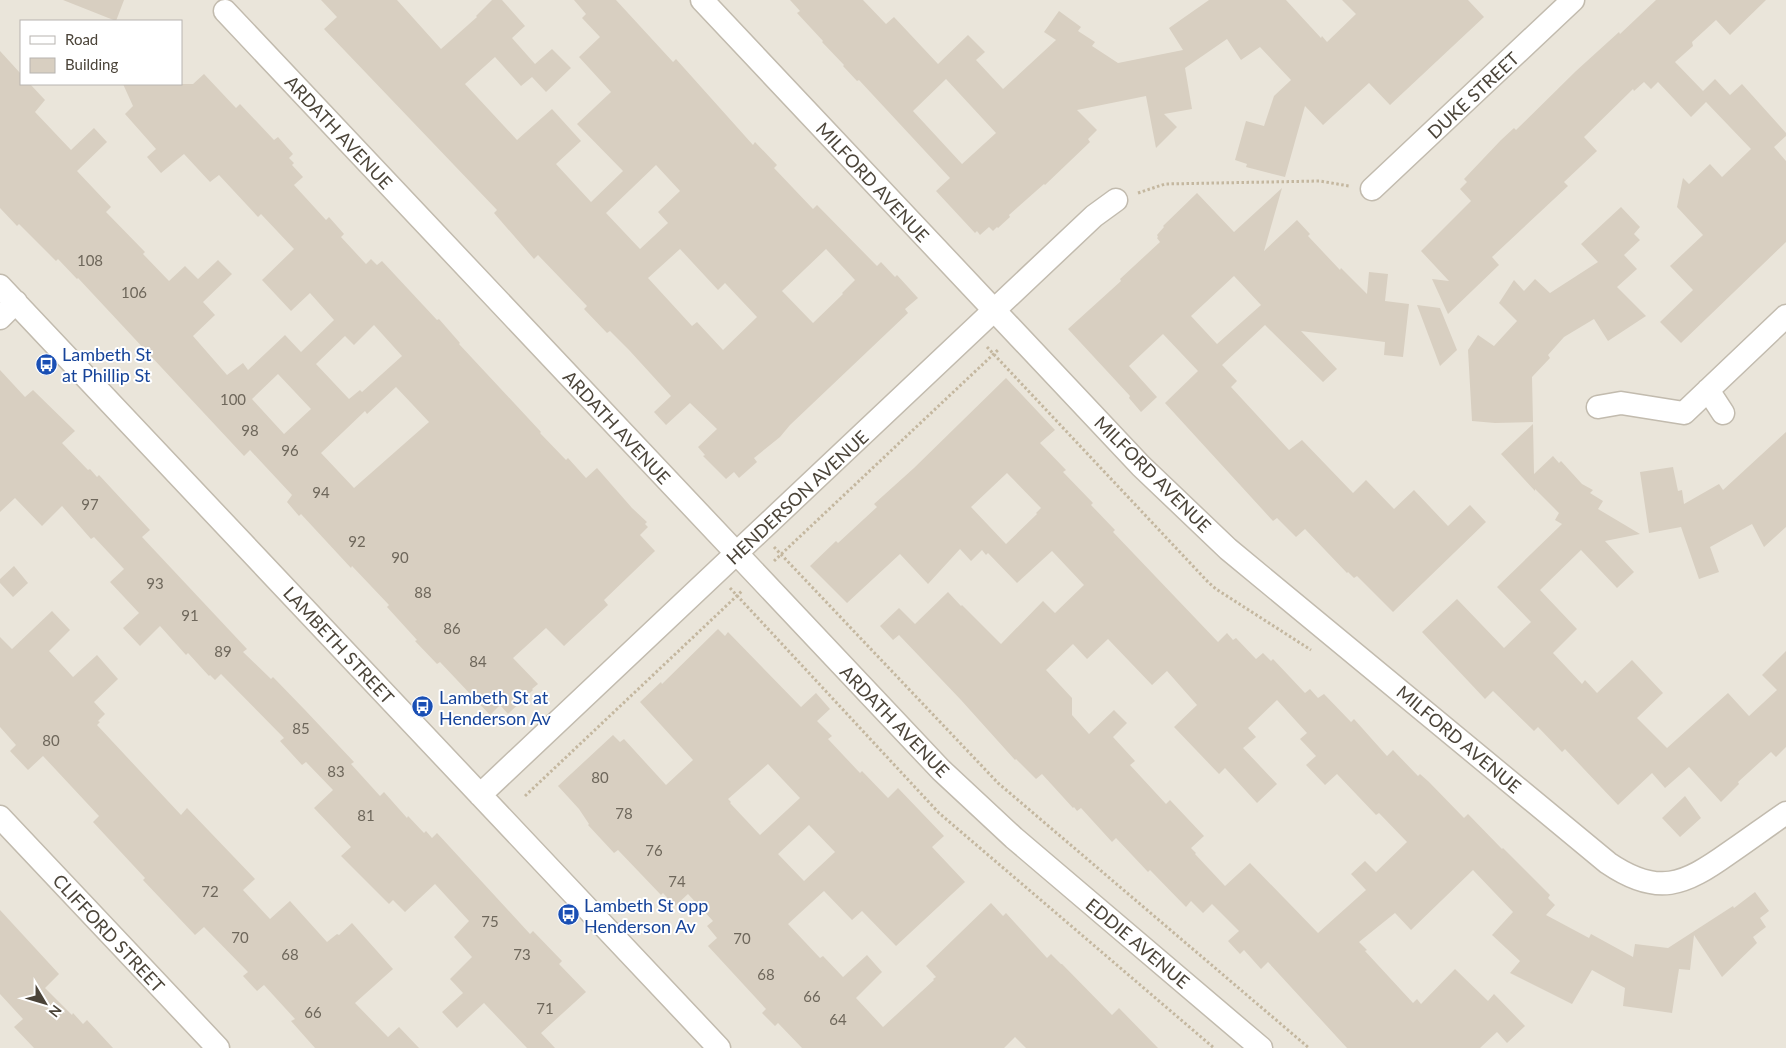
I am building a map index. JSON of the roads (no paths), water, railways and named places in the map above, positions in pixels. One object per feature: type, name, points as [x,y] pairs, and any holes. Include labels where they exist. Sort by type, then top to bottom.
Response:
[{"type":"street","name":"MILFORD AVENUE","points":[[702,0],[1141,466],[1228,549],[1608,863],[1638,880],[1659,883],[1676,882],[1696,875],[1786,813]]},
{"type":"street","name":"DUKE STREET","points":[[1372,189],[1573,0]]},
{"type":"street","name":"ARDATH AVENUE","points":[[225,11],[934,763],[967,796],[1014,838]]},
{"type":"street","name":"HENDERSON AVENUE","points":[[480,795],[1094,216],[1116,200]]},
{"type":"street","name":"LAMBETH STREET","points":[[0,286],[8,310],[480,795],[719,1048]]},
{"type":"street","points":[[1598,407],[1621,403],[1684,413],[1786,316]]},
{"type":"street","points":[[1708,390],[1723,413]]},
{"type":"street","name":"CLIFFORD STREET","points":[[0,817],[218,1048]]},
{"type":"street","name":"EDDIE AVENUE","points":[[1014,838],[1261,1048]]},
{"type":"place","name":"Lambeth St at Phillip St","points":[[46,364]]},
{"type":"place","name":"Lambeth St at Henderson Av","points":[[423,707]]},
{"type":"place","name":"Lambeth St opp Henderson Av","points":[[568,915]]}]
